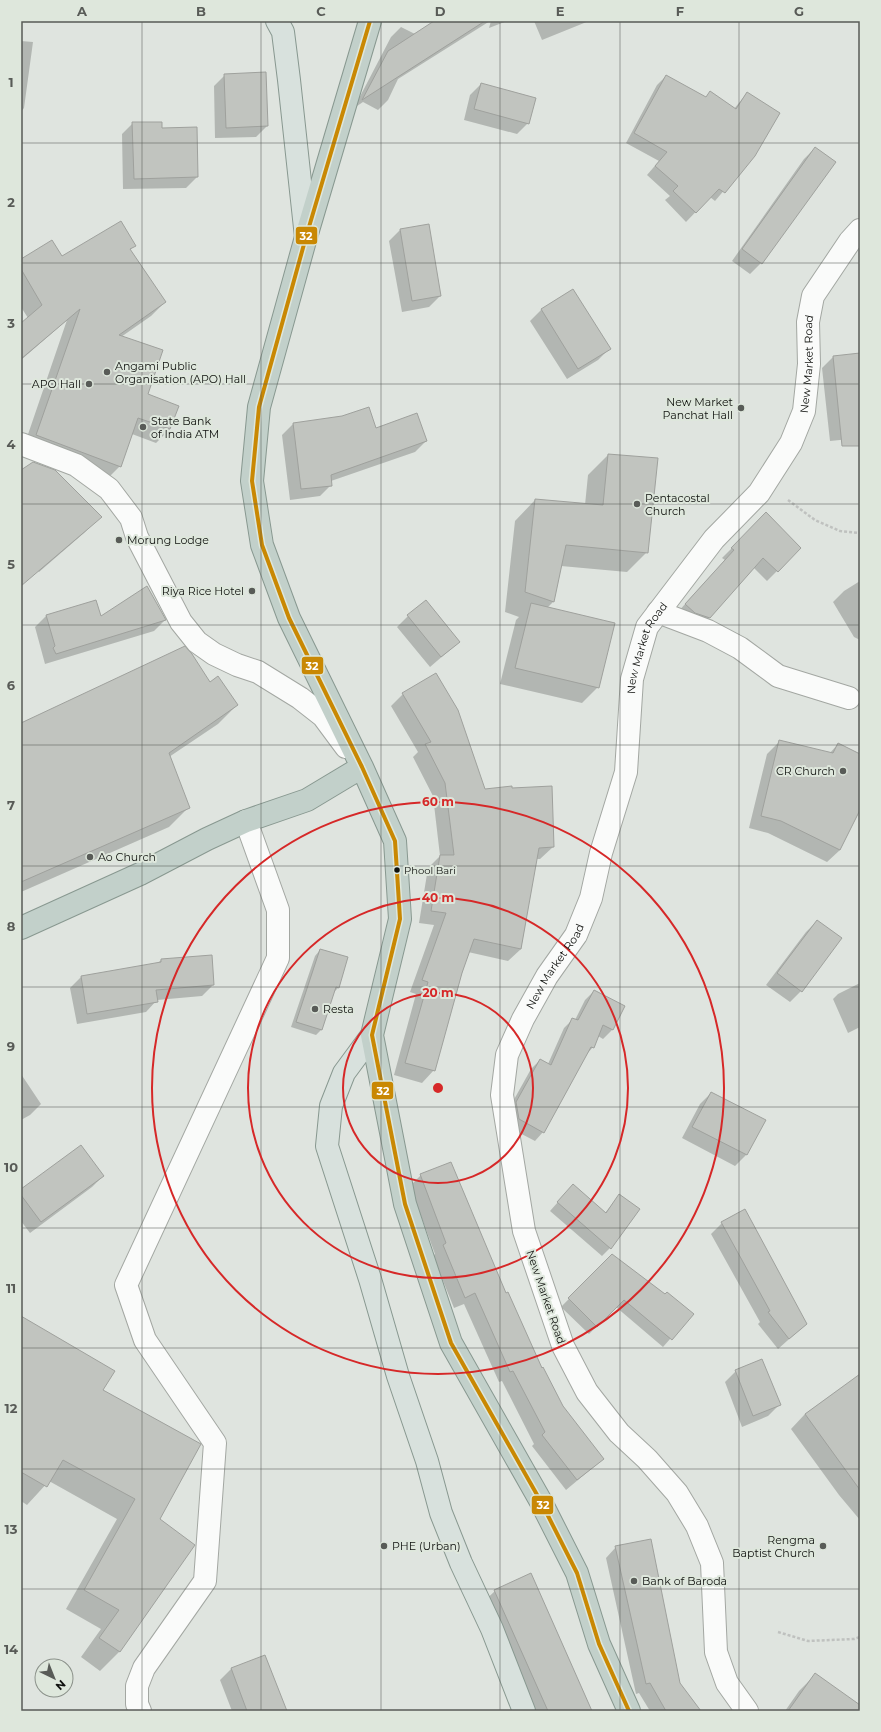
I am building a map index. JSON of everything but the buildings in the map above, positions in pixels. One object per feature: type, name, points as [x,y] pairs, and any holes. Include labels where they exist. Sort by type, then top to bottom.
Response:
[{"type":"highway","points":[[366,25],[259,407],[252,481],[262,545],[289,618],[362,767],[394,841],[400,919],[372,1035],[405,1204],[451,1343],[540,1500],[577,1573],[599,1644],[629,1711]]},
{"type":"highway","points":[[21,928],[140,874],[207,839],[246,821],[307,800],[362,767]]},
{"type":"main road","points":[[277,21],[283,32],[290,80],[306,237]]},
{"type":"main road","points":[[372,1035],[344,1074],[331,1106],[327,1146],[370,1279],[398,1376],[427,1461],[441,1513],[461,1563],[492,1629],[524,1711]]},
{"type":"street","name":"New Market Road","points":[[747,1711],[727,1683],[716,1652],[712,1563],[697,1526],[677,1492],[647,1459],[619,1433],[587,1392],[563,1346],[524,1232],[502,1095],[507,1055],[523,1019],[547,976],[576,935],[591,898],[601,853],[626,772],[632,679],[647,627],[714,540],[759,494],[791,443],[804,411],[809,364],[808,322],[813,296],[837,259],[860,230]]},
{"type":"street","points":[[21,444],[76,465],[109,489],[131,518],[137,537],[181,622],[197,642],[214,654],[236,665],[258,672],[300,698],[323,716],[362,767]]},
{"type":"street","points":[[658,612],[708,631],[740,648],[778,676],[849,698]]},
{"type":"street","points":[[140,1711],[136,1704],[137,1686],[144,1668],[205,1581],[215,1443],[145,1340],[126,1285],[278,958],[278,910],[246,821]]},
{"type":"path","points":[[768,480],[792,504],[815,520],[840,531],[860,533]]},
{"type":"path","points":[[778,1632],[808,1641],[854,1639],[860,1637]]},
{"type":"transit line","name":"32","points":[[370,21],[306,237],[259,407],[252,481],[262,545],[289,618],[362,767],[395,841],[400,919],[372,1035],[405,1204],[451,1343],[540,1500],[577,1573],[599,1644],[629,1711]]},
{"type":"place","name":"Angami Public Organisation (APO) Hall","points":[[107,372]]},
{"type":"place","name":"APO Hall","points":[[89,384]]},
{"type":"place","name":"New Market Panchat Hall","points":[[741,408]]},
{"type":"place","name":"State Bank of India ATM","points":[[143,427]]},
{"type":"place","name":"Pentacostal Church","points":[[637,504]]},
{"type":"place","name":"Morung Lodge","points":[[119,540]]},
{"type":"place","name":"Riya Rice Hotel","points":[[252,591]]},
{"type":"place","name":"CR Church","points":[[843,771]]},
{"type":"place","name":"Ao Church","points":[[90,857]]},
{"type":"place","name":"Phool Bari","points":[[397,870]]},
{"type":"place","name":"Resta","points":[[315,1009]]},
{"type":"place","name":"PHE (Urban)","points":[[384,1546]]},
{"type":"place","name":"Rengma Baptist Church","points":[[823,1546]]},
{"type":"place","name":"Bank of Baroda","points":[[634,1581]]}]
